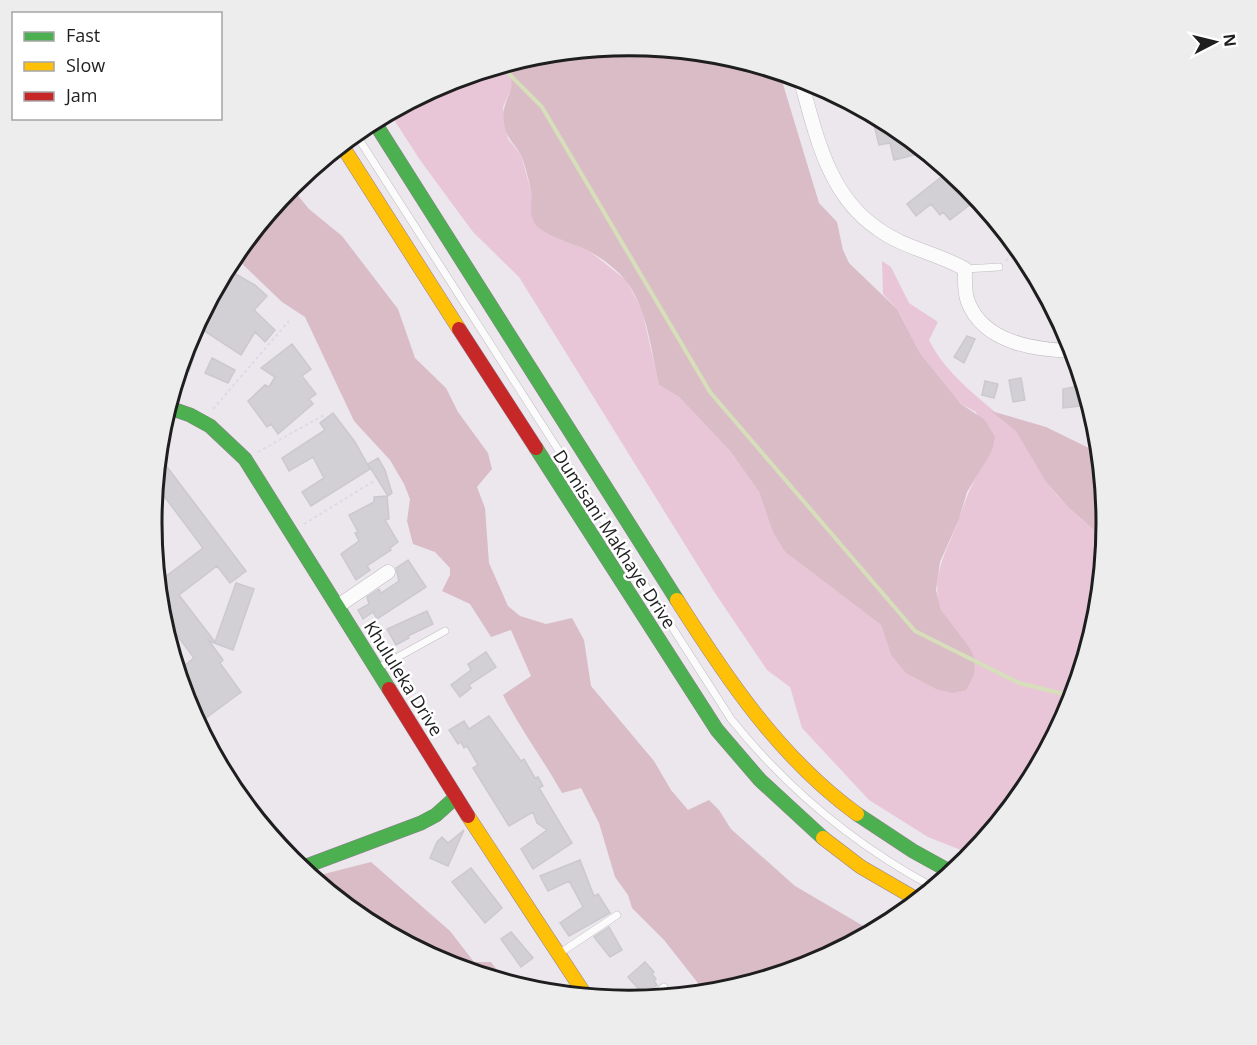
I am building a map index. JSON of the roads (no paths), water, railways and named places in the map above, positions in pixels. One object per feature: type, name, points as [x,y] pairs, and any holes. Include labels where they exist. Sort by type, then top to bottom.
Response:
[{"type":"main road","name":"Dumisani Makhaye Drive","points":[[378,128],[717,663],[759,721],[798,765],[842,805],[901,844],[943,868]]},
{"type":"main road","name":"Dumisani Makhaye Drive","points":[[345,151],[717,730],[756,776],[803,822],[860,865],[910,895]]},
{"type":"main road","name":"Khululeka Drive","points":[[175,409],[204,421],[223,434],[245,459],[456,797],[580,987]]},
{"type":"main road","points":[[311,864],[422,823],[436,815],[456,797]]},
{"type":"street","points":[[804,90],[830,174],[854,210],[878,230],[965,269],[968,302],[979,320],[999,336],[1028,346],[1062,350]]},
{"type":"street","points":[[338,606],[388,572]]},
{"type":"lane","points":[[360,141],[731,719],[761,756],[814,808],[867,849],[925,883]]},
{"type":"lane","points":[[965,269],[999,267]]},
{"type":"lane","points":[[376,669],[445,631]]},
{"type":"lane","points":[[558,955],[617,915]]},
{"type":"waterway","points":[[506,71],[542,107],[710,392],[915,631],[1019,683],[1063,694]]}]
